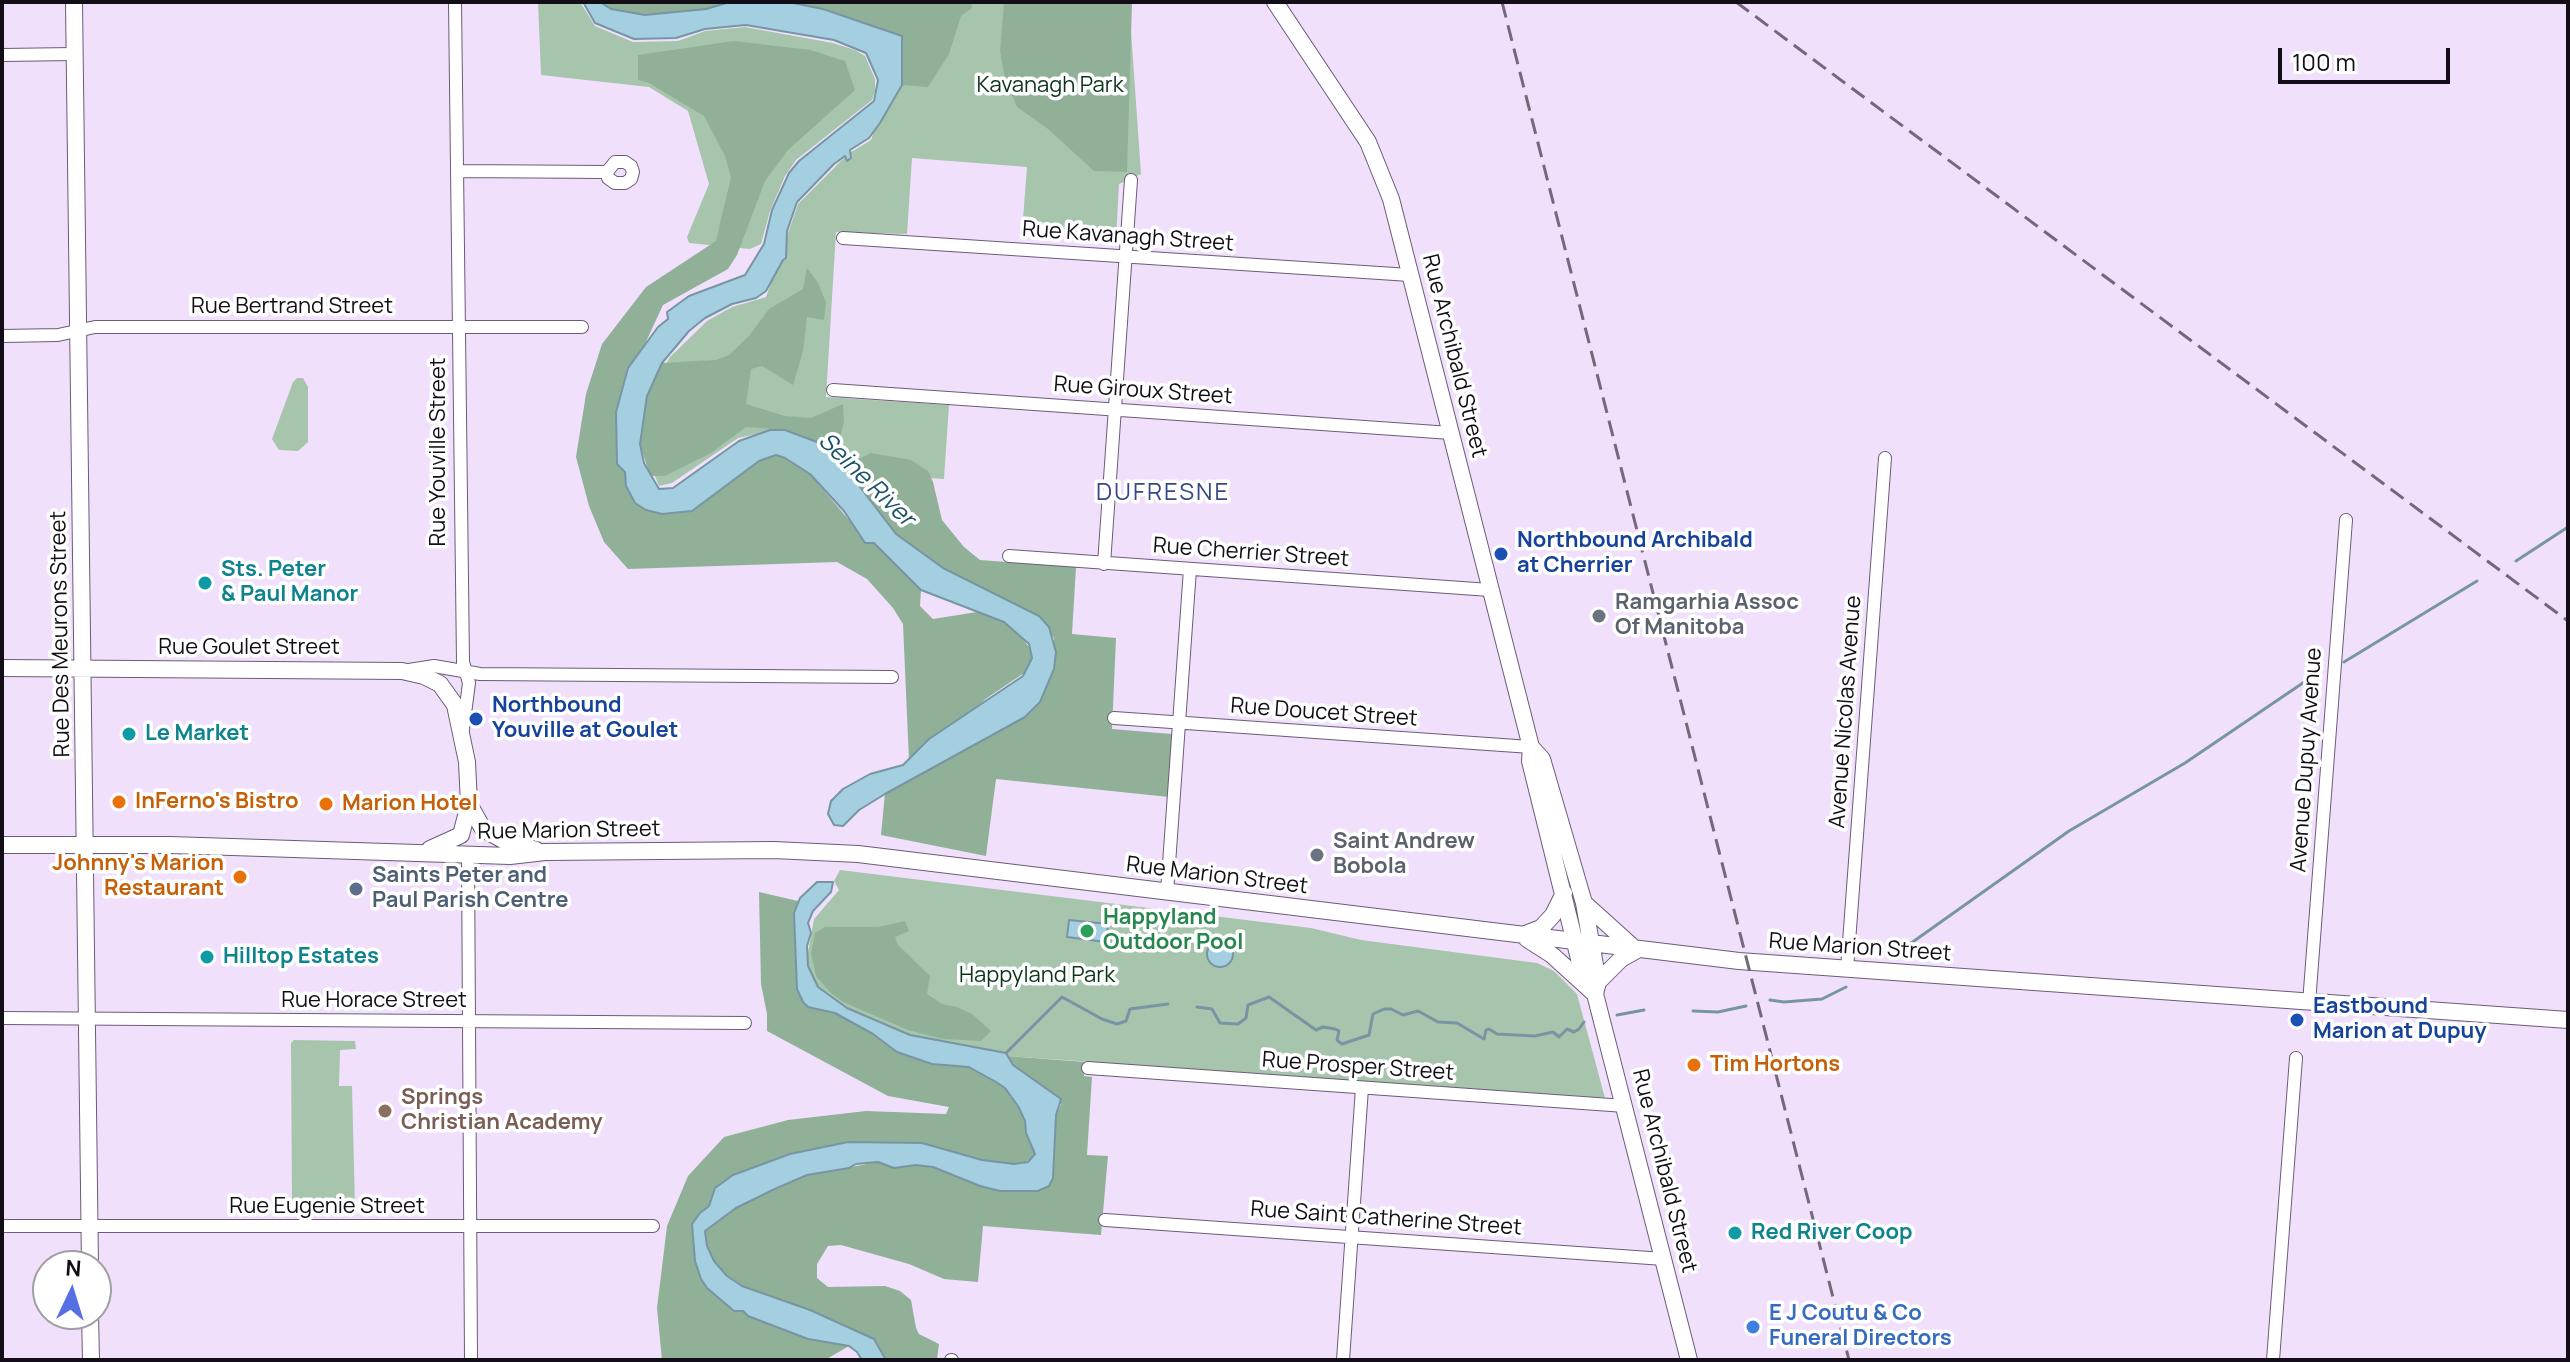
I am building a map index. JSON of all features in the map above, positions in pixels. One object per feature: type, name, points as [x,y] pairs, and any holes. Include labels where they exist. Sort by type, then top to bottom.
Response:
[{"type":"main road","name":"Rue Des Meurons Street","points":[[74,2],[90,1250]]},
{"type":"main road","name":"Rue Archibald Street","points":[[1275,2],[1368,142],[1391,199],[1531,747],[1532,773],[1564,893],[1584,943],[1689,1360]]},
{"type":"main road","name":"Rue Goulet Street","points":[[2,668],[402,671],[440,684],[455,705],[463,732]]},
{"type":"main road","name":"Rue Youville Street","points":[[463,732],[469,804]]},
{"type":"main road","name":"Rue Archibald Street","points":[[1531,747],[1542,759],[1584,903],[1584,943]]},
{"type":"main road","points":[[424,851],[461,835],[469,804]]},
{"type":"main road","points":[[469,804],[483,829],[505,841],[545,852]]},
{"type":"main road","name":"Rue Marion Street","points":[[2,845],[424,851],[510,856],[545,852],[774,850],[858,854],[1637,950],[1847,969],[2568,1020]]},
{"type":"main road","points":[[1522,935],[1541,928],[1553,915],[1564,893]]},
{"type":"main road","points":[[1522,935],[1594,991],[1621,959],[1637,950],[1584,903]]},
{"type":"main road","points":[[90,1330],[91,1360]]},
{"type":"street","name":"Rue Youville Street","points":[[455,2],[465,671],[469,683],[463,732]]},
{"type":"street","points":[[2,55],[74,54]]},
{"type":"street","points":[[458,171],[607,172]]},
{"type":"street","points":[[1104,564],[1131,180]]},
{"type":"street","name":"Rue Kavanagh Street","points":[[843,238],[1410,275]]},
{"type":"street","name":"Rue Bertrand Street","points":[[2,336],[58,335],[95,327],[582,327]]},
{"type":"street","name":"Rue Giroux Street","points":[[833,390],[1451,433]]},
{"type":"street","name":"Avenue Nicolas Avenue","points":[[1847,969],[1885,458]]},
{"type":"street","name":"Avenue Dupuy Avenue","points":[[2309,1003],[2346,520]]},
{"type":"street","name":"Rue Cherrier Street","points":[[1009,556],[1490,590]]},
{"type":"street","points":[[1167,892],[1190,569]]},
{"type":"street","points":[[402,671],[434,666],[480,674],[892,677]]},
{"type":"street","name":"Rue Doucet Street","points":[[1114,718],[1531,747]]},
{"type":"street","points":[[468,855],[471,1360]]},
{"type":"street","name":"Rue Horace Street","points":[[2,1018],[745,1023]]},
{"type":"street","points":[[2273,1360],[2296,1058]]},
{"type":"street","name":"Rue Prosper Street","points":[[1088,1068],[1625,1106]]},
{"type":"street","points":[[1343,1360],[1362,1088]]},
{"type":"street","name":"Rue Saint Catherine Street","points":[[1105,1220],[1664,1259]]},
{"type":"street","name":"Rue Eugenie Street","points":[[2,1226],[653,1226]]},
{"type":"green space","points":[[538,2],[580,2],[595,26],[633,42],[678,41],[705,31],[745,27],[833,43],[865,56],[875,79],[875,91],[872,100],[796,160],[785,176],[770,211],[761,244],[750,249],[689,243],[687,237],[709,184],[688,111],[649,87],[541,75]]},
{"type":"green space","points":[[600,2],[730,2],[706,9],[645,15],[611,9]]},
{"type":"green space","points":[[730,2],[971,2],[972,8],[961,16],[949,54],[928,87],[902,85],[901,36],[823,9],[793,3]]},
{"type":"green space","name":"Kavanagh Park","points":[[799,2],[1129,2],[1141,174],[1119,184],[1116,239],[1022,232],[1027,167],[912,158],[907,234],[836,232],[826,397],[949,405],[944,479],[853,473],[819,441],[785,428],[738,438],[672,483],[659,486],[642,444],[649,396],[670,357],[707,321],[732,307],[766,297],[798,204],[848,154],[871,140],[907,35]]},
{"type":"green space","points":[[1004,2],[1132,2],[1127,172],[1094,171],[1048,129],[1017,107],[1005,79],[1000,51]]},
{"type":"green space","points":[[734,41],[810,50],[845,61],[855,90],[788,150],[765,181],[737,255],[728,269],[663,305],[623,383],[616,412],[617,464],[625,472],[626,486],[635,503],[654,513],[670,514],[692,511],[759,461],[776,455],[785,458],[810,474],[865,539],[874,543],[921,590],[920,606],[933,619],[977,612],[1004,622],[1017,631],[1031,650],[1031,665],[1027,671],[966,716],[941,730],[924,743],[909,761],[903,624],[867,579],[837,562],[628,569],[604,542],[589,506],[576,457],[586,394],[602,344],[646,287],[716,241],[731,177],[725,156],[704,116],[649,83],[638,80],[638,55]]},
{"type":"green space","points":[[807,268],[826,302],[824,320],[807,317],[803,351],[793,385],[762,366],[751,369],[746,404],[785,416],[811,418],[843,404],[844,422],[840,437],[829,451],[816,442],[785,430],[746,427],[711,453],[665,476],[650,476],[640,444],[647,396],[662,363],[716,360],[729,355],[749,336],[769,309],[803,289]]},
{"type":"green space","points":[[297,378],[303,378],[308,387],[308,442],[298,451],[279,450],[272,439]]},
{"type":"green space","points":[[871,453],[911,460],[928,471],[942,520],[964,547],[980,560],[1076,567],[1072,634],[1116,638],[1112,729],[1172,734],[1169,797],[996,779],[986,856],[881,835],[885,793],[1025,717],[1040,702],[1054,669],[1054,638],[1039,616],[943,568],[896,534],[844,466]]},
{"type":"green space","name":"Happyland Park","points":[[840,870],[1311,928],[1361,940],[1537,963],[1554,971],[1577,994],[1605,1098],[1007,1056],[912,1039],[834,1004],[804,974],[814,919],[839,890],[834,881]]},
{"type":"green space","points":[[759,892],[798,901],[794,913],[797,989],[808,1007],[835,1013],[873,1034],[897,1052],[932,1064],[969,1067],[996,1082],[1005,1088],[1018,1106],[1035,1155],[1023,1164],[1006,1163],[982,1160],[922,1143],[848,1142],[790,1154],[733,1175],[715,1188],[709,1206],[696,1217],[695,1261],[733,1311],[744,1311],[748,1316],[808,1339],[849,1346],[825,1360],[662,1360],[657,1308],[667,1226],[688,1176],[724,1137],[788,1120],[866,1111],[946,1114],[949,1107],[888,1096],[767,1031],[761,984]]},
{"type":"green space","points":[[905,921],[909,931],[895,937],[898,945],[930,976],[927,994],[942,1004],[972,1014],[991,1031],[981,1041],[943,1039],[908,1030],[843,1002],[816,976],[811,953],[815,933],[825,927],[878,927]]},
{"type":"green space","points":[[294,1040],[355,1041],[356,1049],[340,1050],[339,1086],[352,1086],[355,1208],[292,1209],[291,1043]]},
{"type":"green space","points":[[1007,1056],[1085,1062],[1084,1076],[1092,1077],[1087,1155],[1108,1156],[1101,1235],[983,1226],[978,1282],[944,1279],[909,1264],[841,1245],[828,1246],[817,1264],[817,1278],[828,1287],[885,1286],[900,1291],[911,1300],[919,1334],[939,1344],[937,1360],[886,1360],[874,1339],[810,1310],[742,1286],[718,1269],[707,1246],[705,1232],[708,1228],[736,1208],[807,1175],[878,1162],[894,1168],[916,1165],[933,1167],[1000,1191],[1053,1178],[1056,1115],[1061,1104],[1013,1065]]},
{"type":"water","points":[[583,2],[600,2],[611,9],[645,15],[706,9],[730,2],[793,3],[823,9],[902,36],[902,85],[880,123],[869,138],[850,150],[851,158],[847,161],[845,156],[834,164],[797,202],[787,231],[786,258],[766,291],[705,318],[689,331],[662,363],[647,396],[640,444],[644,463],[659,489],[673,488],[739,441],[770,430],[785,430],[817,442],[844,466],[896,534],[943,568],[1039,616],[1049,627],[1056,652],[1054,669],[1040,702],[1025,717],[885,794],[859,810],[843,826],[834,825],[828,814],[831,801],[843,789],[870,774],[903,765],[929,739],[1023,676],[1032,658],[1029,644],[1004,622],[921,590],[874,543],[865,543],[844,511],[810,474],[785,458],[776,455],[759,461],[692,511],[662,514],[646,510],[635,503],[626,486],[625,472],[617,464],[616,412],[628,368],[658,327],[668,319],[667,312],[689,296],[745,275],[764,244],[772,210],[789,173],[799,161],[874,101],[878,80],[866,53],[834,40],[746,25],[705,29],[676,38],[634,39],[595,23]]},
{"type":"water","points":[[817,882],[833,882],[831,892],[813,911],[808,923],[811,933],[807,946],[808,966],[818,987],[847,1008],[910,1035],[1006,1053],[1013,1065],[1061,1099],[1056,1115],[1053,1178],[1049,1186],[1038,1191],[1000,1191],[933,1167],[916,1165],[894,1168],[878,1162],[856,1164],[807,1175],[777,1188],[736,1208],[705,1231],[714,1261],[727,1276],[742,1286],[810,1310],[874,1339],[886,1360],[862,1360],[849,1346],[808,1339],[748,1316],[743,1311],[734,1311],[707,1288],[695,1261],[692,1224],[709,1206],[715,1188],[733,1175],[790,1154],[848,1142],[922,1143],[982,1160],[1014,1164],[1028,1162],[1035,1154],[1018,1106],[1005,1088],[996,1082],[969,1067],[932,1064],[897,1052],[873,1034],[835,1013],[808,1007],[803,1002],[797,989],[794,913],[800,898]]},
{"type":"water","name":"Happyland Outdoor Pool","points":[[1069,920],[1108,924],[1106,942],[1067,937]]},
{"type":"water","points":[[1220,941],[1229,945],[1233,954],[1229,963],[1220,967],[1211,963],[1207,954],[1211,945]]},
{"type":"waterway","points":[[2516,561],[2568,527]]},
{"type":"waterway","points":[[2344,662],[2477,581]]},
{"type":"waterway","points":[[1907,946],[2069,831],[2185,763],[2319,672]]},
{"type":"waterway","points":[[1770,1000],[1822,999],[1846,987]]},
{"type":"waterway","points":[[1006,1053],[1062,997],[1117,1024],[1126,1021],[1130,1009],[1168,1004]]},
{"type":"waterway","points":[[1197,1007],[1212,1009],[1220,1023],[1238,1024],[1246,1018],[1248,1005],[1269,997],[1316,1030],[1323,1027],[1339,1031],[1337,1040],[1342,1044],[1369,1035],[1373,1014],[1384,1009],[1403,1015],[1418,1011],[1438,1022],[1457,1023],[1484,1039],[1489,1029],[1497,1034],[1535,1036],[1553,1032],[1559,1037],[1567,1029],[1574,1032],[1584,1022]]},
{"type":"waterway","points":[[1693,1011],[1718,1012],[1746,1006]]},
{"type":"waterway","points":[[1617,1015],[1644,1010]]},
{"type":"railway","points":[[1502,2],[1849,1360]]},
{"type":"railway","points":[[1736,2],[2568,621]]},
{"type":"place","name":"Northbound Archibald at Cherrier","points":[[1501,554]]},
{"type":"place","name":"Sts. Peter & Paul Manor","points":[[205,583]]},
{"type":"place","name":"Ramgarhia Assoc Of Manitoba","points":[[1599,616]]},
{"type":"place","name":"Northbound Youville at Goulet","points":[[476,719]]},
{"type":"place","name":"Le Market","points":[[129,734]]},
{"type":"place","name":"InFerno's Bistro","points":[[119,802]]},
{"type":"place","name":"Marion Hotel","points":[[326,804]]},
{"type":"place","name":"Saint Andrew Bobola","points":[[1317,855]]},
{"type":"place","name":"Johnny's Marion Restaurant","points":[[240,877]]},
{"type":"place","name":"Saints Peter and Paul Parish Centre","points":[[356,889]]},
{"type":"place","name":"Happyland Outdoor Pool","points":[[1087,931]]},
{"type":"place","name":"Hilltop Estates","points":[[207,957]]},
{"type":"place","name":"Eastbound Marion at Dupuy","points":[[2297,1020]]},
{"type":"place","name":"Tim Hortons","points":[[1694,1065]]},
{"type":"place","name":"Springs Christian Academy","points":[[385,1111]]},
{"type":"place","name":"Red River Coop","points":[[1735,1233]]},
{"type":"place","name":"E J Coutu & Co Funeral Directors","points":[[1753,1327]]},
{"type":"district","name":"DUFRESNE","points":[[1163,493]]},
{"type":"water label","name":"Seine River","points":[[866,480]]}]
